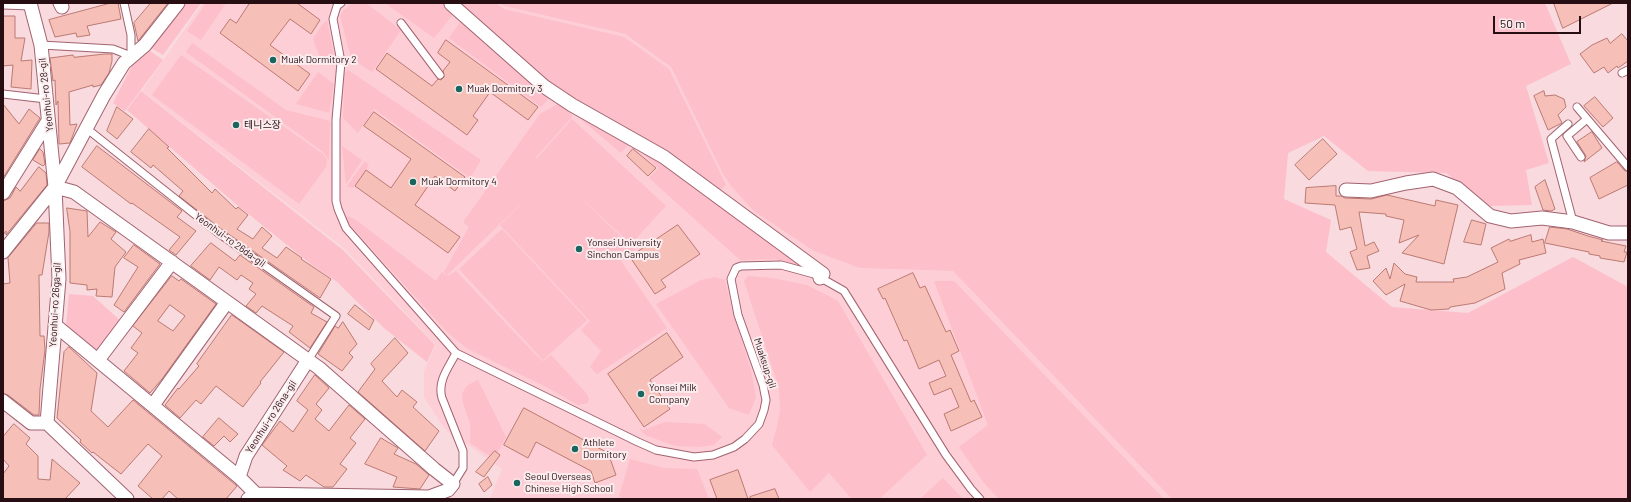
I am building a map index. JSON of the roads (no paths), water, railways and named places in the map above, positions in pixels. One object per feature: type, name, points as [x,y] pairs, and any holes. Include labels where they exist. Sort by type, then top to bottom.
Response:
[{"type":"street","points":[[3,252],[55,188],[86,128],[124,64],[131,56],[145,45],[178,3]]},
{"type":"street","points":[[450,4],[545,87],[572,105],[664,157],[823,274],[820,278]]},
{"type":"street","name":"Yeonhui-ro 28-gil","points":[[31,5],[41,45],[55,188]]},
{"type":"street","points":[[3,193],[48,121]]},
{"type":"street","points":[[1346,190],[1371,191],[1406,183],[1433,179],[1457,188],[1490,216],[1511,222],[1542,218],[1573,222],[1609,233],[1628,233]]},
{"type":"street","points":[[55,188],[74,192],[319,368],[453,484],[448,490],[429,496],[252,497],[239,477],[55,325]]},
{"type":"street","name":"Yeonhui-ro 26ga-gil","points":[[47,423],[59,279],[55,188]]},
{"type":"street","points":[[98,360],[172,262]]},
{"type":"street","points":[[153,405],[227,302]]},
{"type":"street","name":"Yeonhui-ro 26na-gil","points":[[239,477],[246,456],[308,360]]},
{"type":"street","points":[[3,401],[31,423],[47,423],[127,499]]},
{"type":"lane","points":[[41,45],[113,49],[131,56],[131,35],[124,3]]},
{"type":"lane","points":[[341,3],[337,6],[333,19],[341,62],[336,120],[338,210],[346,228],[456,353],[441,381],[440,389],[441,396],[463,451],[463,468],[453,484]]},
{"type":"lane","points":[[3,6],[31,5]]},
{"type":"lane","points":[[401,23],[440,75]]},
{"type":"lane","points":[[3,94],[46,98]]},
{"type":"lane","points":[[1577,106],[1628,167]]},
{"type":"lane","points":[[1581,158],[1567,136],[1587,119]]},
{"type":"lane","points":[[1568,124],[1551,139],[1573,222]]},
{"type":"lane","name":"Yeonhui-ro 26da-gil","points":[[86,128],[218,232],[336,316],[308,360]]},
{"type":"lane","name":"Muaksup-gil","points":[[456,353],[656,450],[694,457],[713,455],[734,447],[759,424],[766,400],[763,385],[738,315],[731,279],[733,272],[736,268],[741,266],[781,265],[814,274],[844,291],[946,455],[980,499]]},
{"type":"place","name":"Muak Dormitory 2","points":[[273,60]]},
{"type":"place","name":"Muak Dormitory 3","points":[[459,89]]},
{"type":"place","name":"테니스장","points":[[236,125]]},
{"type":"place","name":"Muak Dormitory 4","points":[[413,182]]},
{"type":"place","name":"Yonsei University Sinchon Campus","points":[[579,249]]},
{"type":"place","name":"Yonsei Milk Company","points":[[641,394]]},
{"type":"place","name":"Athlete Dormitory","points":[[575,449]]},
{"type":"place","name":"Seoul Overseas Chinese High School","points":[[517,483]]}]
